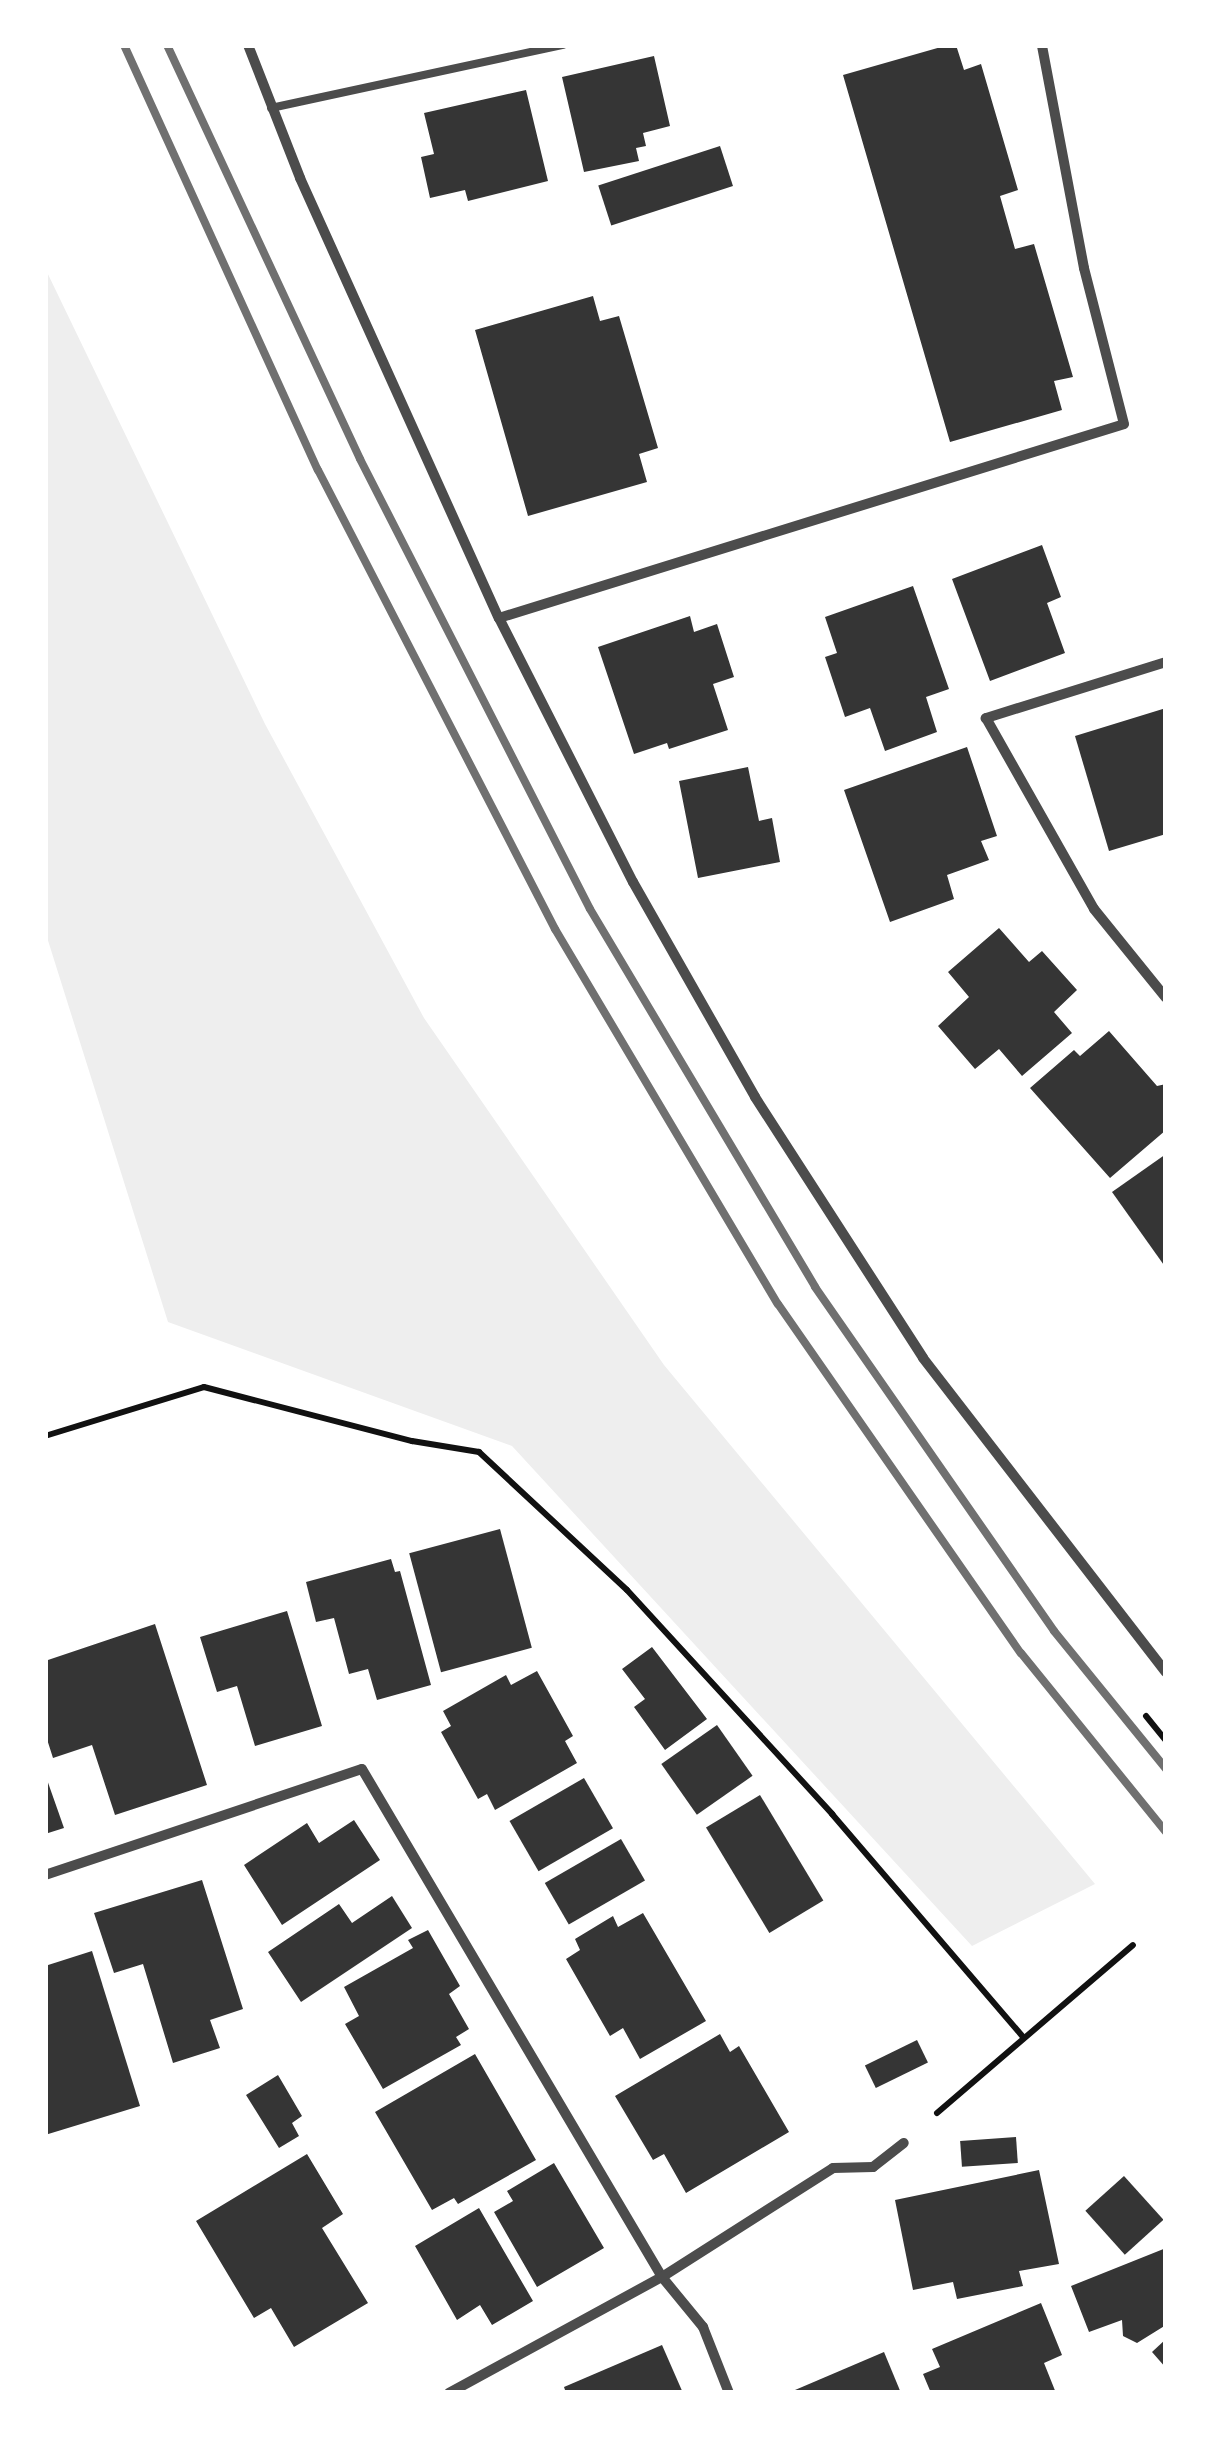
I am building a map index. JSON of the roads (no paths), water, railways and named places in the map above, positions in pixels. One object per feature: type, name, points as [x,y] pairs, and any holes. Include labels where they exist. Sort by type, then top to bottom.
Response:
[{"type":"street","points":[[248,45],[271,108],[499,618],[634,882],[755,1097],[923,1358],[1166,1672]]},
{"type":"street","points":[[499,618],[1124,424],[1084,268],[1042,45]]},
{"type":"street","points":[[1166,662],[986,718],[1094,909],[1166,998]]},
{"type":"street","points":[[45,1874],[362,1770],[662,2277],[703,2327],[729,2393]]},
{"type":"street","points":[[449,2393],[662,2277],[832,2168],[873,2167],[904,2143]]},
{"type":"lane","points":[[271,108],[563,45]]},
{"type":"railway","points":[[124,45],[318,470],[555,929],[778,1304],[1021,1653],[1166,1832]]},
{"type":"railway","points":[[167,45],[360,459],[590,909],[815,1287],[1054,1631],[1166,1769]]}]
